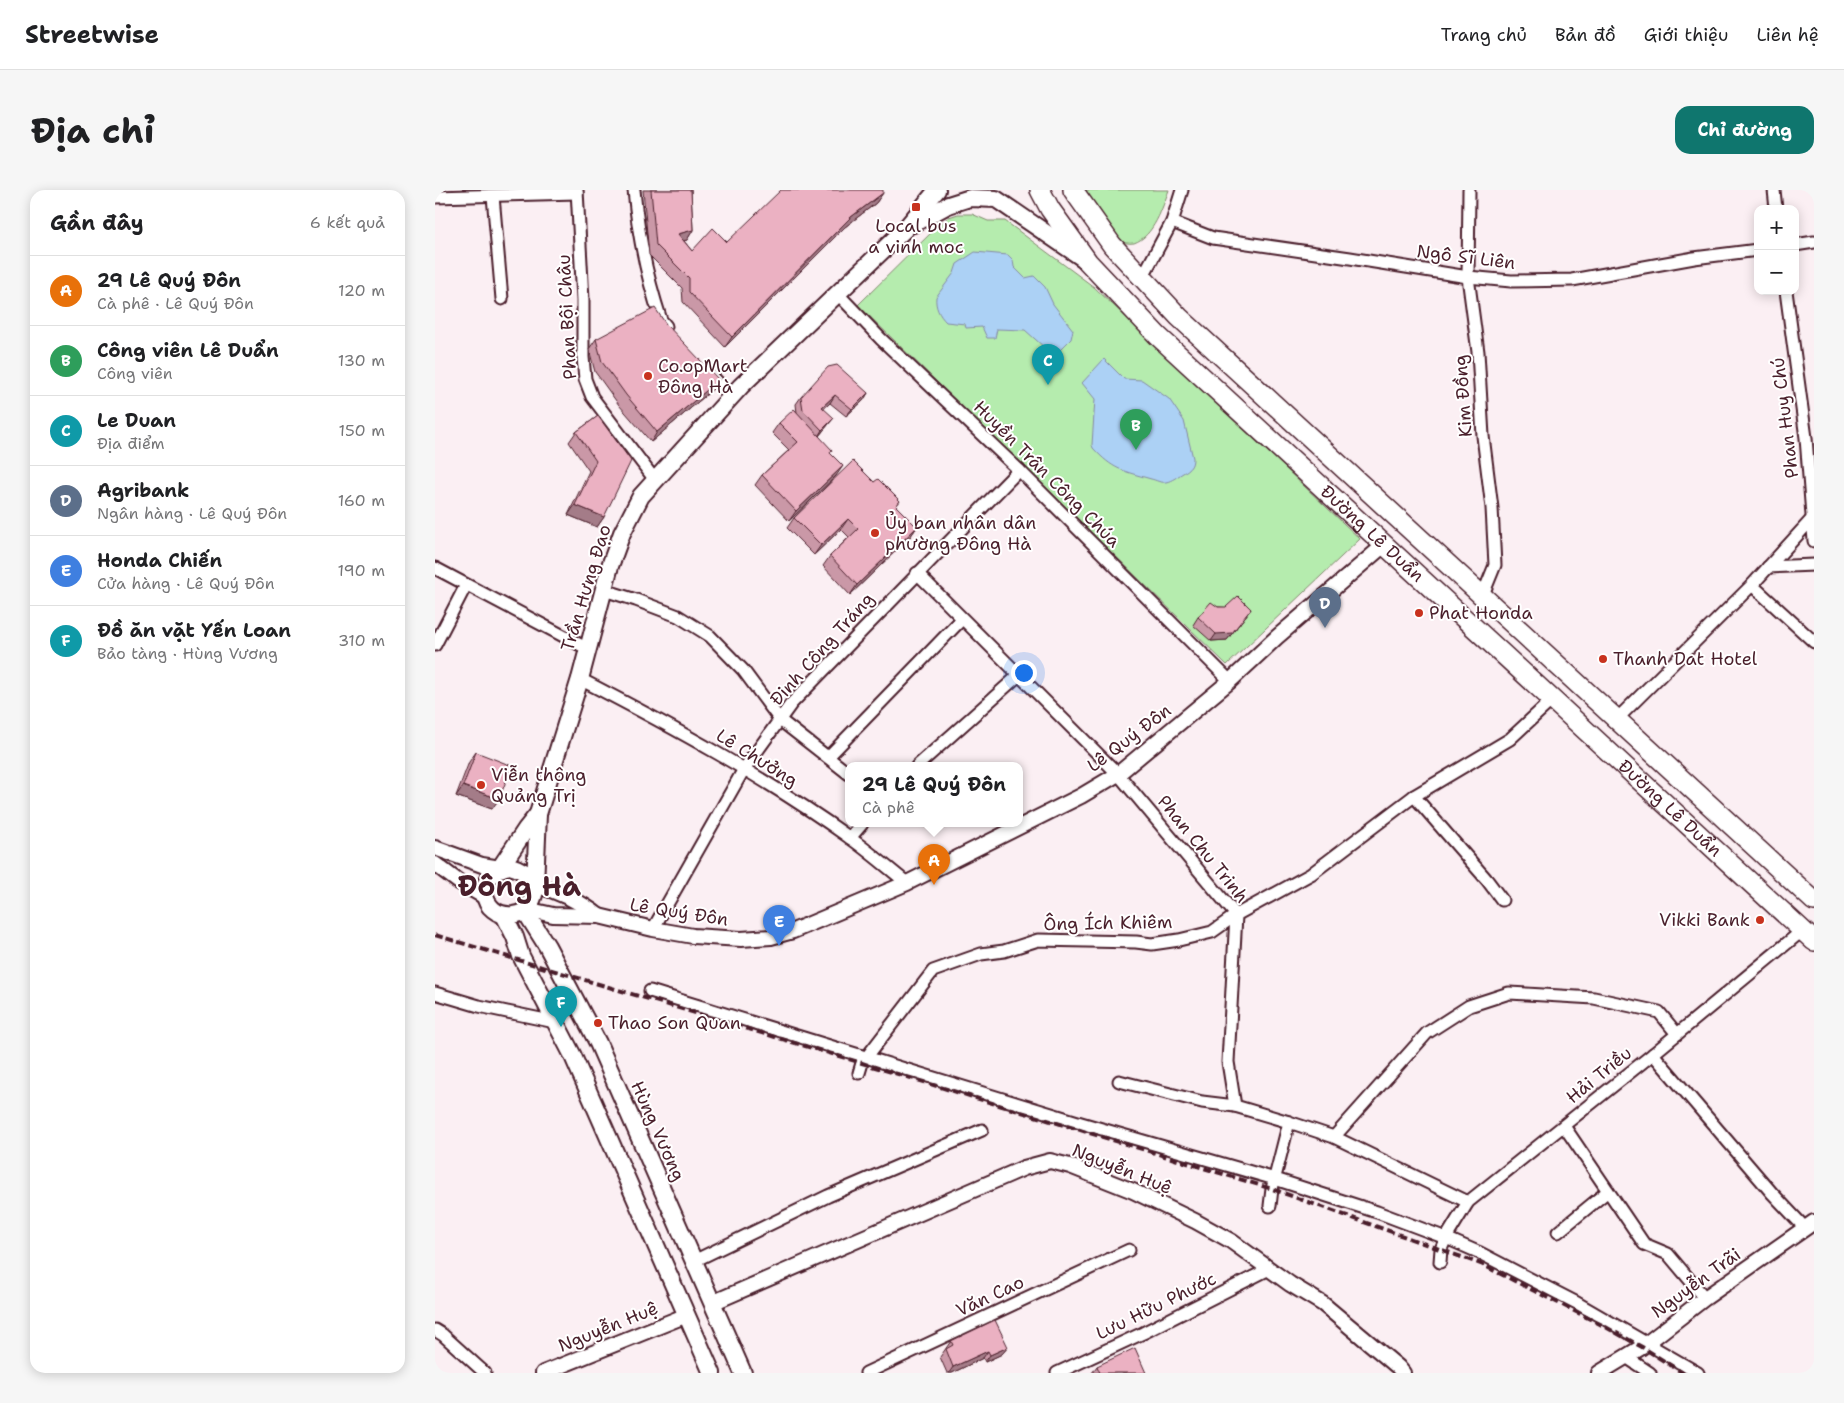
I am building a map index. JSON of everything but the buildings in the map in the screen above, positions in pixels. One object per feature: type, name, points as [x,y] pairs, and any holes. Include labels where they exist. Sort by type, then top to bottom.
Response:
[{"type":"highway","name":"Đường Lê Duẩn","points":[[1040,190],[1050,209],[1088,262],[1157,336],[1383,546],[1808,935]]},
{"type":"highway","name":"Đường Lê Duẩn","points":[[1073,190],[1112,246],[1179,317],[1814,901]]},
{"type":"highway","points":[[1122,298],[1142,278]]},
{"type":"highway","points":[[1383,546],[1402,524]]},
{"type":"main road","name":"Trần Hưng Đạo","points":[[535,885],[538,814],[580,679],[621,534],[641,496],[731,396],[905,229],[937,190]]},
{"type":"main road","points":[[905,229],[974,190]]},
{"type":"main road","points":[[948,205],[970,198],[996,199],[1088,262]]},
{"type":"main road","name":"Trần Hưng Đạo","points":[[500,868],[525,829],[538,814]]},
{"type":"main road","points":[[510,866],[521,869],[535,885],[531,903],[525,911],[516,915],[504,915],[497,912],[490,906],[485,897],[485,886],[490,875],[500,868],[510,866]]},
{"type":"main road","name":"Hùng Vương","points":[[525,911],[547,946],[598,1043],[743,1373]]},
{"type":"main road","points":[[504,915],[515,937],[521,956],[572,1054],[712,1373]]},
{"type":"main road","points":[[687,1315],[712,1303]]},
{"type":"street","points":[[633,190],[636,217],[657,307],[661,320],[673,335]]},
{"type":"street","points":[[1142,278],[1172,222],[1182,190]]},
{"type":"street","name":"Kim Đồng","points":[[1469,190],[1468,277],[1478,352],[1483,436],[1492,508],[1495,565],[1482,597]]},
{"type":"street","points":[[1774,190],[1776,205]]},
{"type":"street","points":[[435,197],[577,192]]},
{"type":"street","name":"Phan Bội Châu","points":[[577,192],[585,379],[592,397],[655,480]]},
{"type":"street","points":[[493,196],[502,299]]},
{"type":"street","name":"Ngô Sĩ Liên","points":[[1172,222],[1213,238],[1468,277],[1511,281],[1572,280],[1694,258],[1754,250]]},
{"type":"street","points":[[1799,244],[1814,242]]},
{"type":"street","name":"Huyền Trân Công Chúa","points":[[837,293],[881,339],[1019,470],[1230,681]]},
{"type":"street","name":"Phan Huy Chú","points":[[1787,295],[1806,438],[1814,542]]},
{"type":"street","points":[[699,362],[731,396]]},
{"type":"street","name":"Đinh Công Tráng","points":[[653,930],[744,769],[791,704],[1019,470]]},
{"type":"street","points":[[1616,720],[1752,586],[1812,520]]},
{"type":"street","name":"Lê Quý Đôn","points":[[1023,825],[1081,796],[1118,774],[1230,681],[1277,637],[1383,546]]},
{"type":"street","points":[[1768,567],[1814,565]]},
{"type":"street","points":[[435,568],[588,649]]},
{"type":"street","name":"Phan Chu Trinh","points":[[917,573],[1118,774],[1236,915],[1228,1062],[1235,1106]]},
{"type":"street","points":[[435,645],[466,585]]},
{"type":"street","points":[[1752,586],[1814,642]]},
{"type":"street","points":[[604,590],[678,616],[711,636],[743,670],[780,720],[845,771]]},
{"type":"street","points":[[828,757],[962,619]]},
{"type":"street","points":[[921,762],[1019,675]]},
{"type":"street","name":"Lê Chưởng","points":[[580,679],[659,720],[744,769],[850,838],[907,883]]},
{"type":"street","name":"Ông Ích Khiêm","points":[[859,1074],[867,1058],[933,971],[981,954],[1004,951],[1038,940],[1152,944],[1212,932],[1236,915],[1311,874],[1414,796],[1510,739],[1552,700]]},
{"type":"street","points":[[1414,796],[1482,873],[1502,900]]},
{"type":"street","points":[[850,838],[859,827]]},
{"type":"street","name":"Lê Quý Đôn","points":[[525,911],[553,915],[599,916],[653,930],[693,936],[731,939],[771,937],[793,931],[907,883],[1019,827]]},
{"type":"street","points":[[435,848],[482,865],[500,868]]},
{"type":"street","points":[[435,864],[459,882],[485,897]]},
{"type":"street","name":"Lê Quý Đôn","points":[[535,885],[549,889],[589,908],[599,916]]},
{"type":"street","name":"Hải Triều","points":[[1440,1262],[1441,1249],[1446,1238],[1468,1202],[1677,1034],[1808,935]]},
{"type":"street","points":[[650,991],[1072,1120],[1275,1178],[1377,1212],[1446,1238],[1495,1260],[1698,1373]]},
{"type":"street","points":[[435,993],[479,1006],[555,1022]]},
{"type":"street","points":[[1334,1137],[1427,1033],[1469,1006],[1509,993],[1594,998],[1659,1012],[1677,1034]]},
{"type":"street","points":[[1653,1054],[1772,1193],[1809,1225]]},
{"type":"street","points":[[1119,1081],[1202,1102],[1235,1106],[1334,1137],[1468,1202]]},
{"type":"street","points":[[1270,1206],[1272,1189],[1289,1122]]},
{"type":"street","points":[[1564,1126],[1644,1244],[1668,1254],[1705,1298]]},
{"type":"street","points":[[694,1261],[828,1196],[982,1130]]},
{"type":"street","name":"Nguyễn Huệ","points":[[712,1303],[1024,1168],[1050,1161],[1070,1166],[1133,1191],[1195,1221],[1231,1242],[1323,1304],[1403,1373]]},
{"type":"street","points":[[1558,1232],[1607,1191]]},
{"type":"street","name":"Nguyễn Trãi","points":[[1599,1373],[1647,1343],[1705,1298],[1809,1225]]},
{"type":"street","name":"Văn Cao","points":[[866,1373],[1129,1250]]},
{"type":"street","name":"Lưu Hữu Phước","points":[[1057,1373],[1143,1333],[1269,1269]]},
{"type":"street","name":"Nguyễn Huệ","points":[[543,1373],[687,1315]]},
{"type":"street","points":[[435,1330],[485,1373]]},
{"type":"street","points":[[1626,1357],[1650,1373]]},
{"type":"green space","points":[[1080,190],[1169,190],[1152,228],[1141,239],[1130,243],[1118,242]]},
{"type":"green space","points":[[958,214],[972,214],[988,221],[1005,221],[1094,287],[1360,539],[1227,665],[858,305],[940,224],[949,217]]},
{"type":"water","points":[[975,252],[1008,255],[1013,260],[1014,267],[1025,278],[1034,276],[1045,287],[1053,304],[1073,330],[1071,339],[1054,356],[1025,330],[997,329],[995,338],[987,338],[982,327],[966,328],[965,324],[946,322],[941,317],[936,297],[954,273],[957,264]]},
{"type":"water","points":[[1104,359],[1124,379],[1142,380],[1169,399],[1184,421],[1193,458],[1192,465],[1188,470],[1170,481],[1160,482],[1119,469],[1093,448],[1095,399],[1082,383]]},
{"type":"railway","points":[[435,935],[862,1063],[1272,1189],[1481,1264],[1602,1325],[1683,1373]]},
{"type":"place","name":"Local bus a vinh moc","points":[[916,207]]},
{"type":"place","name":"Co.opMart Đông Hà","points":[[648,376]]},
{"type":"place","name":"Le Duan","points":[[1048,385]]},
{"type":"place","name":"Công viên Lê Duẩn","points":[[1136,450]]},
{"type":"place","name":"Ủy ban nhân dân phường Đông Hà","points":[[875,533]]},
{"type":"place","name":"Phat Honda","points":[[1419,613]]},
{"type":"place","name":"Agribank","points":[[1325,628]]},
{"type":"place","name":"Thanh Dat Hotel","points":[[1603,659]]},
{"type":"place","name":"Viễn thông Quảng Trị","points":[[481,785]]},
{"type":"place","name":"29 Lê Quý Đôn","points":[[934,885]]},
{"type":"place","name":"Vikki Bank","points":[[1760,920]]},
{"type":"place","name":"Honda Chiến","points":[[779,946]]},
{"type":"place","name":"Thao Son Quan","points":[[598,1023]]},
{"type":"place","name":"Đồ ăn vặt Yến Loan","points":[[561,1027]]},
{"type":"district","name":"Đông Hà","points":[[519,886]]}]
